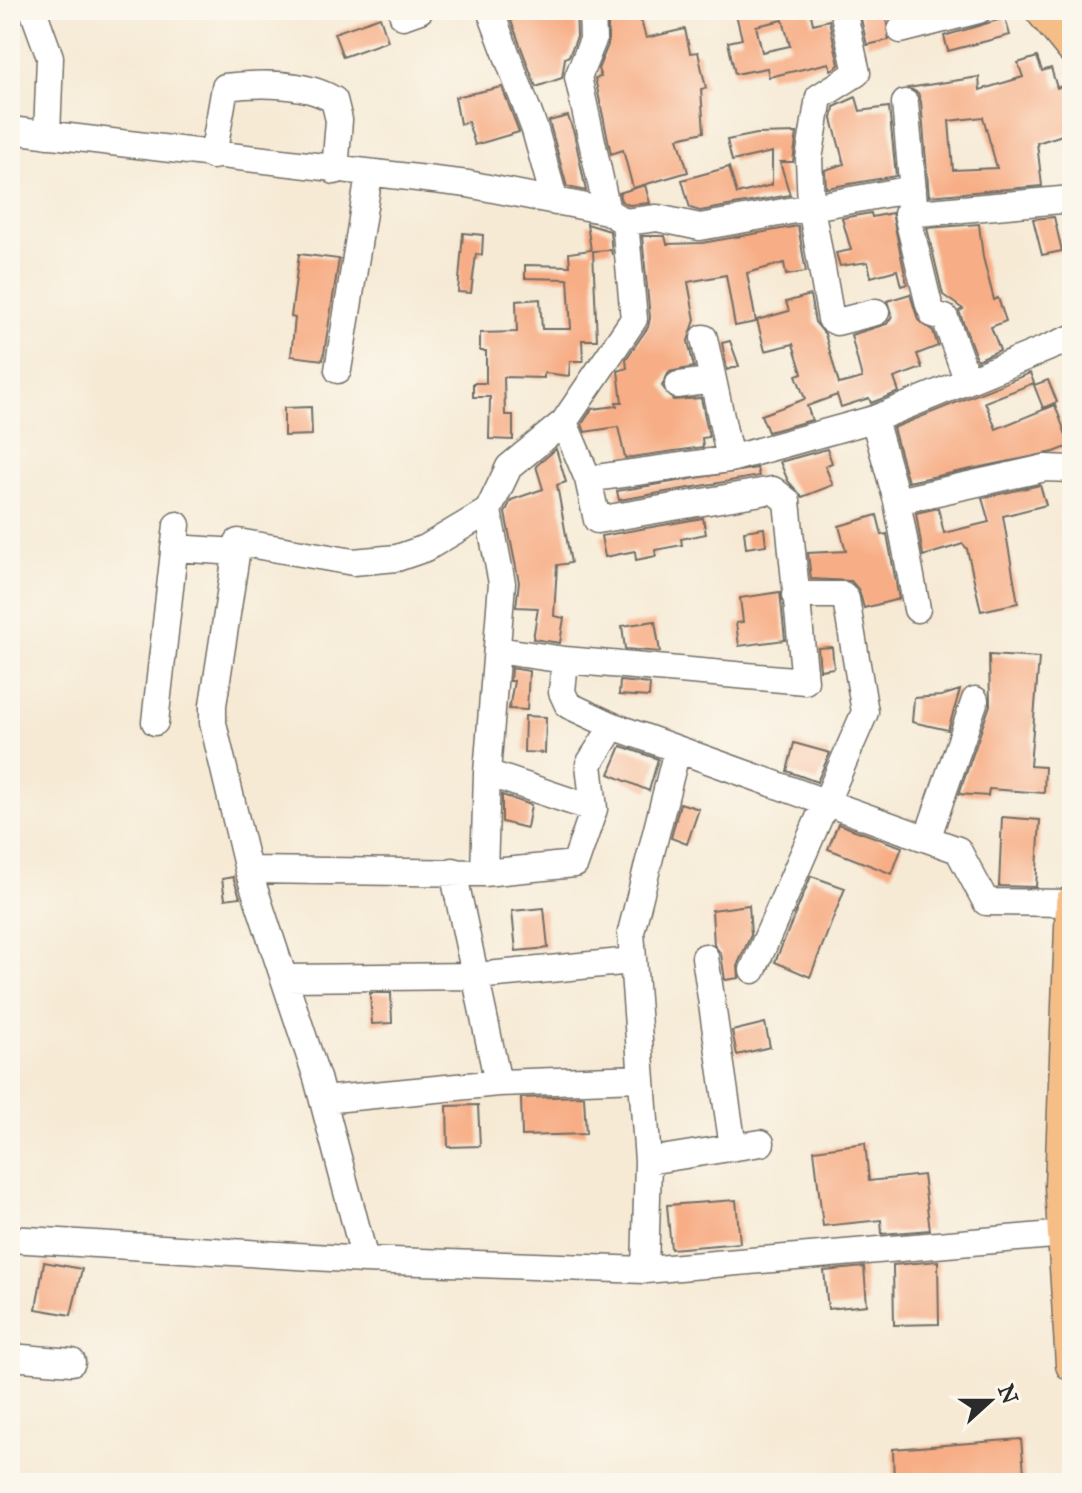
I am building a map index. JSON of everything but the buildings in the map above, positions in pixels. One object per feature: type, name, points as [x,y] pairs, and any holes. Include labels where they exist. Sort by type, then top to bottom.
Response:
[{"type":"main road","points":[[1054,16],[1072,48]]},
{"type":"main road","points":[[1072,903],[1061,1186],[1072,1365]]},
{"type":"street","points":[[33,10],[50,57],[47,135]]},
{"type":"street","points":[[490,10],[535,130],[555,202]]},
{"type":"street","points":[[365,1260],[287,978],[248,870],[213,723],[213,705],[238,542],[353,562],[397,558],[426,548],[488,511],[509,467],[564,422],[634,319],[616,216],[578,77],[593,40],[592,10]]},
{"type":"street","points":[[843,10],[857,73],[819,97],[809,159],[811,207],[831,319],[837,322],[876,312]]},
{"type":"street","points":[[901,30],[979,10]]},
{"type":"street","points":[[213,156],[225,87],[247,85],[320,91],[334,100],[339,120],[335,171]]},
{"type":"street","points":[[905,103],[914,201],[907,214],[929,305],[933,314],[945,318],[967,379]]},
{"type":"street","points":[[10,130],[335,171],[468,184],[616,216],[657,218],[700,227],[811,207],[914,201],[1072,199]]},
{"type":"street","points":[[338,370],[369,175]]},
{"type":"street","points":[[704,338],[730,459]]},
{"type":"street","points":[[588,479],[730,459],[874,419],[1072,338]]},
{"type":"street","points":[[678,385],[713,380]]},
{"type":"street","points":[[874,419],[897,501],[917,609]]},
{"type":"street","points":[[497,650],[565,660],[805,681],[787,501],[773,490],[597,520],[588,479],[564,422]]},
{"type":"street","points":[[897,501],[1045,468],[1072,469]]},
{"type":"street","points":[[484,873],[487,773],[502,583],[488,511]]},
{"type":"street","points":[[155,722],[175,537],[237,552]]},
{"type":"street","points":[[753,970],[865,712],[846,599],[843,595],[795,595]]},
{"type":"street","points":[[565,660],[564,699],[568,705],[677,750],[958,850],[986,902],[1072,903]]},
{"type":"street","points":[[927,839],[975,700]]},
{"type":"street","points":[[248,870],[484,873],[575,864],[594,809],[589,764],[613,726]]},
{"type":"street","points":[[645,1270],[648,1161],[632,961],[633,917],[677,750]]},
{"type":"street","points":[[487,773],[594,809]]},
{"type":"street","points":[[453,871],[498,1083]]},
{"type":"street","points":[[705,957],[733,1147]]},
{"type":"street","points":[[287,978],[477,976],[632,961]]},
{"type":"street","points":[[323,1100],[498,1083],[640,1078]]},
{"type":"street","points":[[648,1161],[761,1143]]},
{"type":"street","points":[[10,1239],[365,1260],[645,1270],[1065,1234]]},
{"type":"street","points":[[10,1357],[72,1362]]}]
